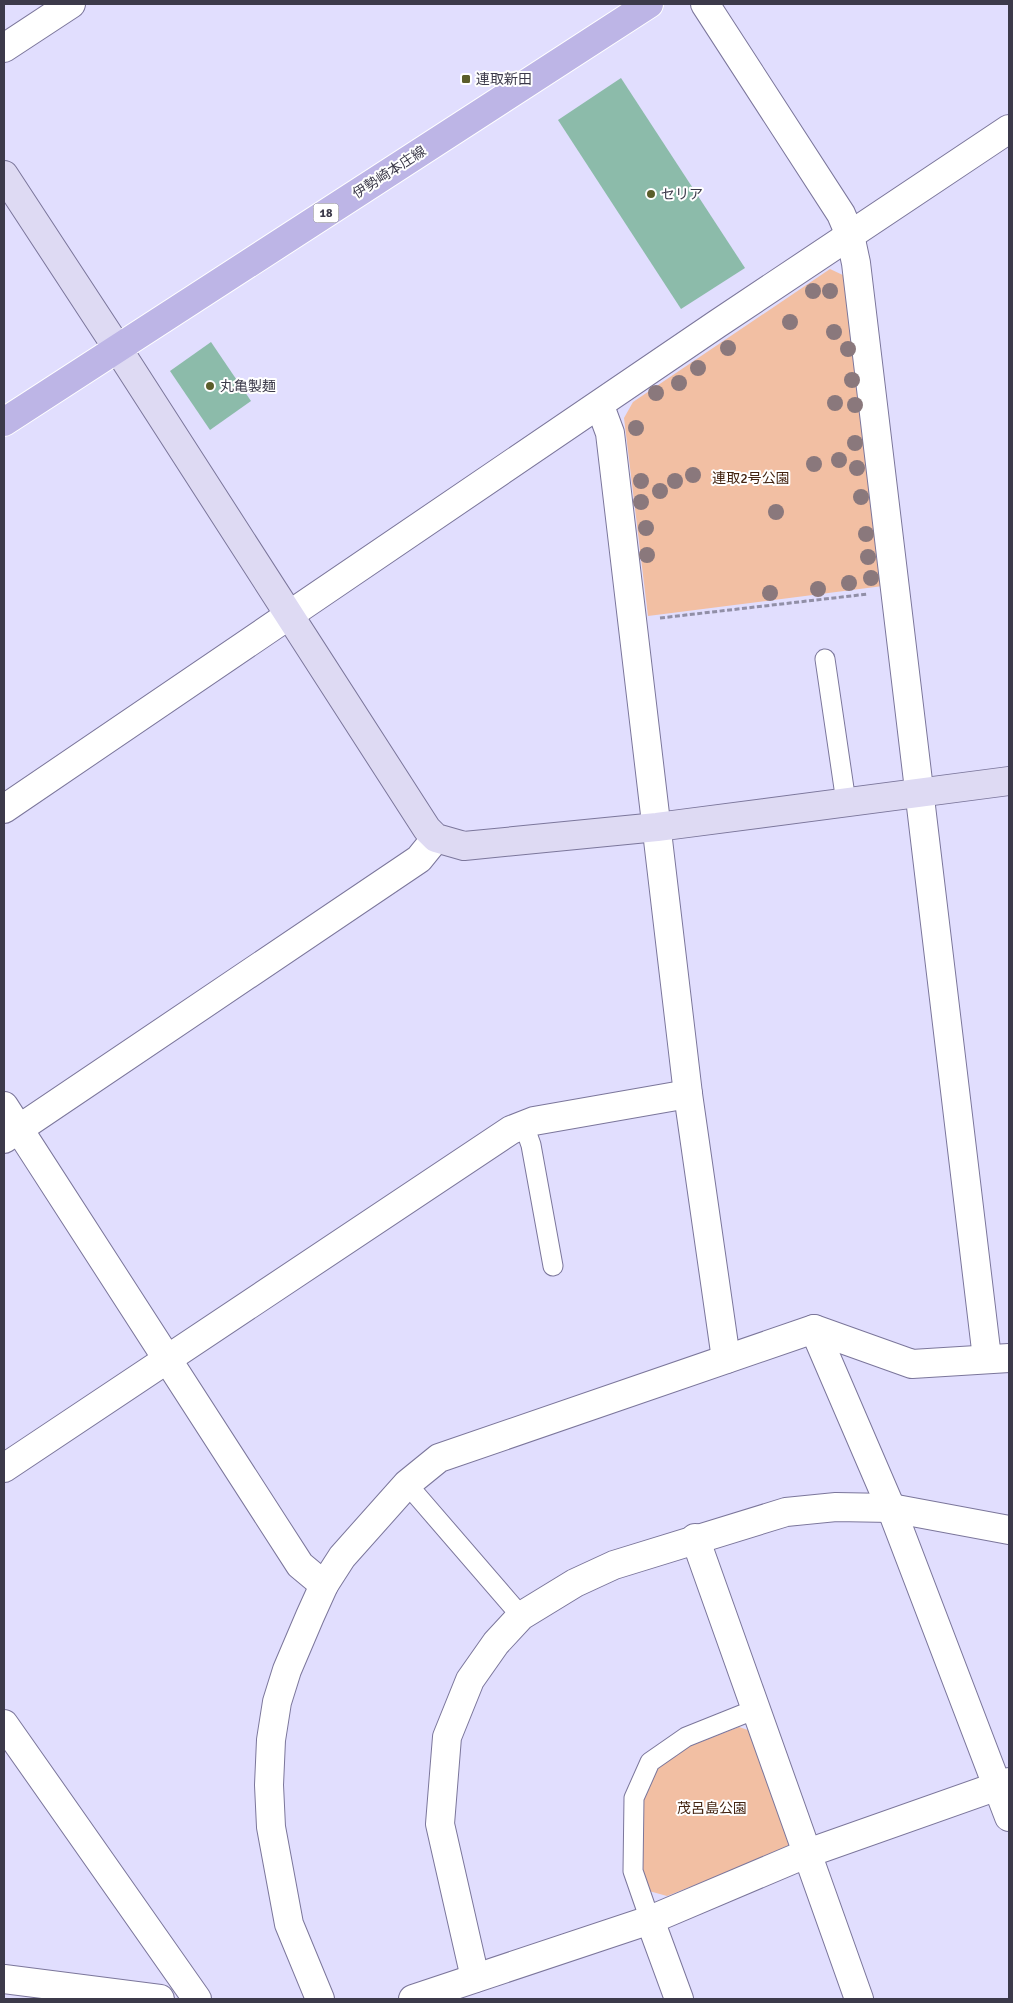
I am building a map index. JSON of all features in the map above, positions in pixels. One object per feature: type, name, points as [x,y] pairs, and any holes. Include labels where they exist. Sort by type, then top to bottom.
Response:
[{"type":"main road","name":"伊勢崎本庄線","points":[[4,422],[648,4]]},
{"type":"street","points":[[4,48],[71,4]]},
{"type":"street","points":[[320,1999],[290,1924],[271,1827],[269,1785],[271,1740],[277,1702],[287,1670],[324,1585],[348,1550],[407,1484],[439,1458],[814,1329],[912,1364],[998,1358],[921,794],[856,263],[850,235],[841,214],[705,4]]},
{"type":"street","points":[[4,809],[1009,129]]},
{"type":"street","points":[[4,175],[118,348],[427,829],[436,838],[464,846],[657,826],[921,794],[1009,781]]},
{"type":"street","points":[[600,406],[610,433],[688,1094],[726,1359]]},
{"type":"street","points":[[11,1134],[419,859],[436,838]]},
{"type":"street","points":[[4,1468],[511,1130],[534,1121],[688,1094]]},
{"type":"street","points":[[4,1106],[11,1134],[168,1360],[300,1565],[324,1585]]},
{"type":"street","points":[[814,1329],[891,1508],[1004,1784],[1009,1817]]},
{"type":"street","points":[[475,1978],[440,1824],[448,1737],[470,1680],[496,1642],[521,1616],[575,1583],[614,1564],[786,1512],[836,1507],[891,1508],[1009,1530]]},
{"type":"street","points":[[695,1538],[859,1999]]},
{"type":"street","points":[[4,1724],[197,1999]]},
{"type":"street","points":[[413,1999],[650,1920],[808,1853],[1004,1784]]},
{"type":"street","points":[[650,1920],[679,1999]]},
{"type":"street","points":[[4,1979],[160,1999]]},
{"type":"lane","points":[[825,659],[846,802]]},
{"type":"lane","points":[[524,1125],[530,1145],[553,1266]]},
{"type":"lane","points":[[407,1484],[521,1616]]},
{"type":"lane","points":[[650,1920],[633,1871],[634,1798],[650,1762],[686,1737],[756,1709]]},
{"type":"path","points":[[632,621],[897,591]]},
{"type":"green space","name":"連取2号公園","points":[[830,269],[847,277],[883,586],[648,616],[624,418],[633,402]]},
{"type":"green space","name":"茂呂島公園","points":[[739,1727],[754,1732],[791,1832],[787,1849],[667,1896],[649,1891],[640,1869],[641,1800],[655,1769],[690,1746]]},
{"type":"building","name":"セリア","points":[[621,78],[745,268],[681,309],[558,120]]},
{"type":"building","name":"丸亀製麺","points":[[211,342],[251,401],[210,430],[170,371]]},
{"type":"place","name":"連取新田","points":[[466,79]]},
{"type":"place","name":"セリア","points":[[651,194]]},
{"type":"place","name":"丸亀製麺","points":[[210,386]]}]
